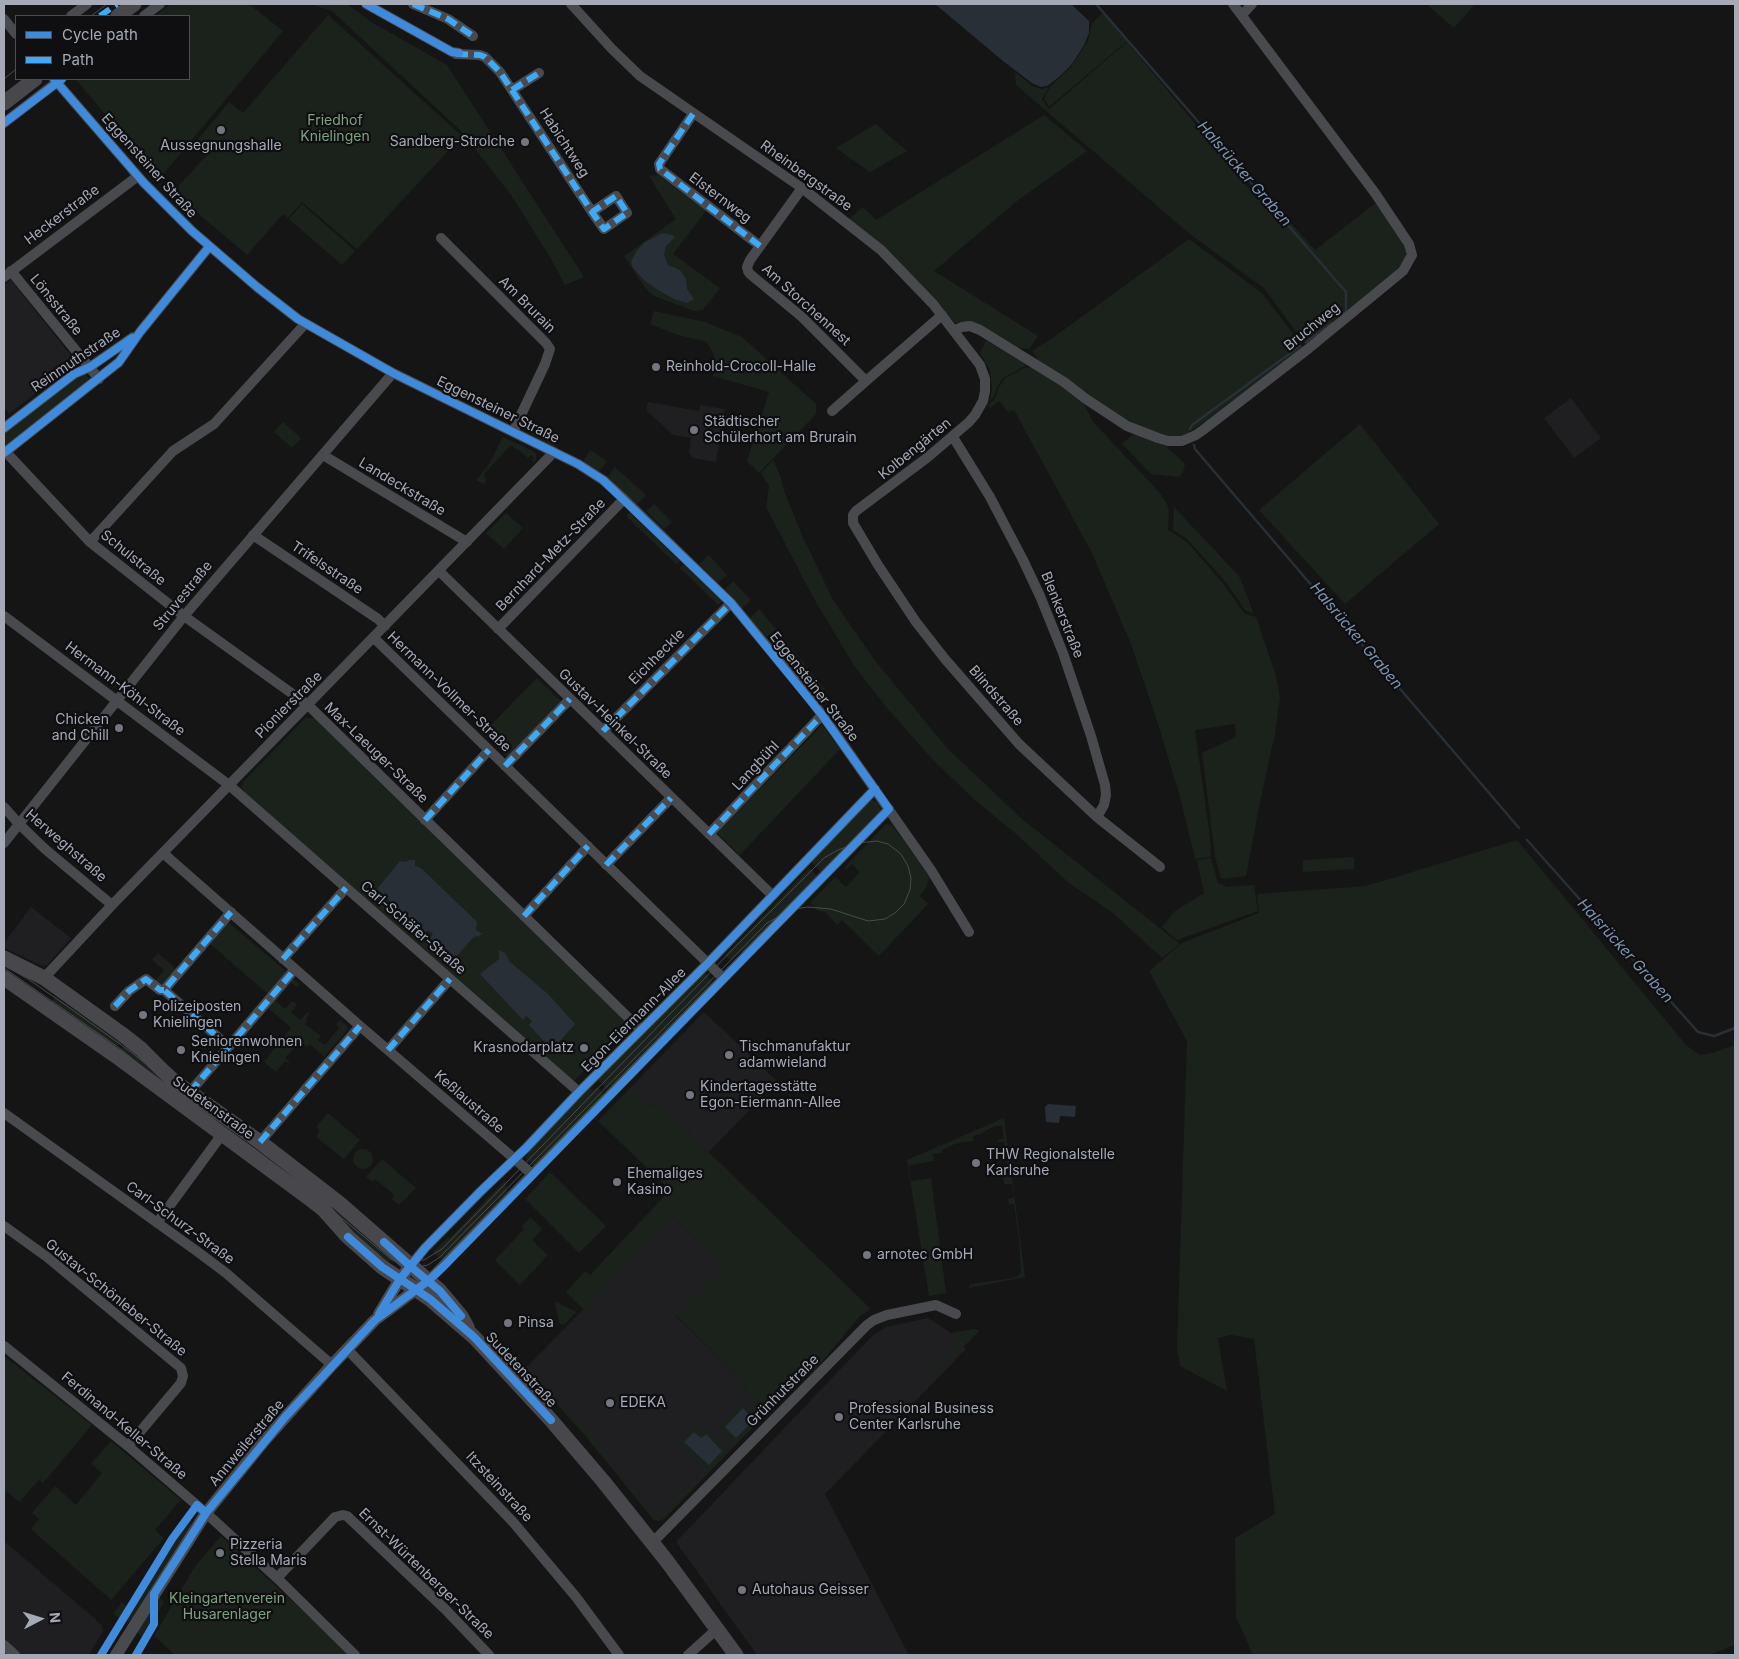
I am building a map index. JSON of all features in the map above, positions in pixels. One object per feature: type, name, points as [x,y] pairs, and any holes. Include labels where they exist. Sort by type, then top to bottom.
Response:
[{"type":"main road","points":[[119,15],[134,4]]},
{"type":"main road","points":[[4,103],[34,80]]},
{"type":"main road","name":"Sudetenstraße","points":[[4,958],[44,978],[141,1049],[162,1070],[190,1092],[260,1142],[339,1203],[410,1266],[422,1285]]},
{"type":"main road","name":"Sudetenstraße","points":[[4,978],[310,1199],[323,1209],[348,1237],[382,1267],[400,1279],[440,1291],[457,1310],[474,1338],[577,1450],[652,1543],[736,1655]]},
{"type":"main road","points":[[30,995],[44,978]]},
{"type":"street","points":[[72,15],[87,4]]},
{"type":"street","points":[[145,15],[160,4]]},
{"type":"street","name":"Habichtweg","points":[[366,4],[458,54],[485,57],[500,72],[592,212]]},
{"type":"street","points":[[413,4],[448,19],[474,36]]},
{"type":"street","name":"Rheinbergstraße","points":[[571,4],[612,49],[640,76],[802,188],[881,250],[955,330],[982,370],[985,385],[983,401]]},
{"type":"street","name":"Bruchweg","points":[[955,330],[970,326],[980,330],[1064,382],[1126,426],[1168,441],[1182,441],[1203,430],[1308,349],[1403,271],[1412,255],[1409,244],[1375,193],[1233,4]]},
{"type":"street","points":[[1242,15],[1252,4]]},
{"type":"street","points":[[4,19],[15,33]]},
{"type":"street","points":[[512,90],[538,73]]},
{"type":"street","points":[[4,123],[58,80]]},
{"type":"street","name":"Eggensteiner Straße","points":[[58,80],[138,176],[209,247],[305,324],[393,373],[578,464],[598,476],[624,499],[731,603],[822,715],[890,809],[931,870],[969,932]]},
{"type":"street","name":"Elsternweg","points":[[693,114],[659,164],[660,169],[760,246]]},
{"type":"street","name":"Heckerstraße","points":[[7,274],[138,176]]},
{"type":"street","points":[[760,246],[802,188]]},
{"type":"street","name":"Am Brurain","points":[[441,238],[550,349],[545,364],[513,432]]},
{"type":"street","name":"Am Storchennest","points":[[760,246],[748,263],[750,274],[802,316],[866,381]]},
{"type":"street","name":"Reinmuthstraße","points":[[4,452],[119,362],[140,332],[209,247]]},
{"type":"street","name":"Lönsstraße","points":[[7,274],[99,379]]},
{"type":"street","points":[[832,411],[942,315]]},
{"type":"street","points":[[90,542],[173,451],[214,424],[305,324]]},
{"type":"street","name":"Reinmuthstraße","points":[[5,425],[74,374],[90,367],[140,332]]},
{"type":"street","name":"Struvestraße","points":[[4,843],[184,616],[393,373]]},
{"type":"street","name":"Kolbengärten","points":[[856,511],[952,437],[971,420],[983,401]]},
{"type":"street","name":"Blenkerstraße","points":[[952,437],[990,497],[1023,560],[1040,596],[1066,661],[1105,785],[1104,805],[1097,817]]},
{"type":"street","name":"Schulstraße","points":[[4,452],[90,542],[184,616],[308,705]]},
{"type":"street","name":"Pionierstraße","points":[[44,978],[163,852],[554,452]]},
{"type":"street","name":"Landeckstraße","points":[[323,455],[467,542]]},
{"type":"street","name":"Bernhard-Metz-Straße","points":[[498,629],[624,499]]},
{"type":"street","name":"Blindstraße","points":[[856,511],[853,515],[853,523],[878,565],[916,622],[945,659],[1019,744],[1097,817],[1160,867]]},
{"type":"street","name":"Trifelsstraße","points":[[252,535],[378,619],[385,626]]},
{"type":"street","name":"Gustav-Heinkel-Straße","points":[[439,571],[772,895]]},
{"type":"street","name":"Eichheckle","points":[[603,731],[731,603]]},
{"type":"street","name":"Hermann-Köhl-Straße","points":[[4,616],[229,785]]},
{"type":"street","name":"Hermann-Vollmer-Straße","points":[[374,638],[723,978]]},
{"type":"street","name":"Hermann-Vollmer-Straße","points":[[505,766],[570,699]]},
{"type":"street","name":"Max-Laeuger-Straße","points":[[308,705],[641,1030]]},
{"type":"street","name":"Langbühl","points":[[709,834],[822,715]]},
{"type":"street","name":"Max-Laeuger-Straße","points":[[425,820],[489,750]]},
{"type":"street","name":"Carl-Schäfer-Straße","points":[[229,785],[579,1092]]},
{"type":"street","name":"Egon-Eiermann-Allee","points":[[410,1266],[425,1248],[708,963],[876,789]]},
{"type":"street","points":[[606,865],[671,798]]},
{"type":"street","name":"Herweghstraße","points":[[4,807],[19,824],[60,862],[112,905]]},
{"type":"street","points":[[422,1285],[890,809]]},
{"type":"street","points":[[524,916],[588,846]]},
{"type":"street","name":"Keßlaustraße","points":[[163,852],[283,959],[532,1174]]},
{"type":"street","points":[[283,959],[346,888]]},
{"type":"street","points":[[164,990],[231,912]]},
{"type":"street","points":[[190,1092],[295,969]]},
{"type":"street","points":[[115,1006],[128,991],[146,979],[160,990],[164,990],[228,1046]]},
{"type":"street","points":[[388,1050],[450,979]]},
{"type":"street","points":[[260,1142],[360,1026]]},
{"type":"street","name":"Carl-Schurz-Straße","points":[[4,1113],[226,1273],[332,1365]]},
{"type":"street","name":"Sudetenstraße","points":[[157,1223],[222,1134]]},
{"type":"street","name":"Gustav-Schönleber-Straße","points":[[4,1226],[46,1257],[181,1368],[183,1376],[181,1383],[128,1446]]},
{"type":"street","name":"Annweilerstraße","points":[[375,1320],[410,1266]]},
{"type":"street","name":"Annweilerstraße","points":[[116,1655],[206,1513],[265,1440],[375,1320],[422,1285]]},
{"type":"street","name":"Grünhutstraße","points":[[652,1543],[874,1320],[888,1315],[936,1305],[956,1314]]},
{"type":"street","name":"Ferdinand-Keller-Straße","points":[[4,1346],[128,1446],[206,1513],[277,1578],[355,1655]]},
{"type":"street","name":"Itzsteinstraße","points":[[347,1349],[524,1535],[576,1597],[619,1655]]},
{"type":"street","name":"Ernst-Würtenberger-Straße","points":[[277,1578],[335,1517],[347,1516],[438,1602],[489,1655]]},
{"type":"street","points":[[688,1655],[717,1629]]},
{"type":"street","points":[[4,1645],[15,1655]]},
{"type":"shaded area","points":[[935,4],[1071,4],[1089,21],[1089,33],[1072,64],[1047,86],[1041,87],[1032,83],[1003,61]]},
{"type":"shaded area","points":[[662,233],[675,237],[666,246],[664,255],[668,265],[680,270],[686,279],[687,289],[694,299],[687,303],[674,299],[658,290],[645,281],[633,268],[631,262],[636,252],[644,243]]},
{"type":"shaded area","points":[[11,280],[76,362],[9,414],[4,407],[4,285]]},
{"type":"shaded area","points":[[1571,398],[1601,438],[1574,458],[1544,418]]},
{"type":"shaded area","name":"Städtischer Schülerhort am Brurain","points":[[648,402],[699,411],[700,405],[725,409],[716,462],[693,458],[689,453],[691,438],[673,435],[646,410]]},
{"type":"shaded area","points":[[415,860],[415,866],[421,868],[477,922],[476,930],[482,934],[474,937],[458,955],[453,956],[449,954],[430,938],[433,934],[428,930],[424,934],[377,889],[400,861],[406,862]]},
{"type":"shaded area","points":[[31,907],[71,938],[47,965],[43,966],[4,948],[4,943]]},
{"type":"shaded area","points":[[499,950],[505,953],[510,962],[548,994],[575,1024],[552,1050],[529,1025],[532,1021],[526,1016],[523,1020],[480,974],[499,959]]},
{"type":"shaded area","name":"Kindertagesstätte Egon-Eiermann-Allee","points":[[704,1012],[777,1081],[709,1152],[658,1103],[651,1108],[630,1088]]},
{"type":"shaded area","points":[[1048,1104],[1076,1106],[1075,1117],[1060,1116],[1059,1123],[1046,1122],[1045,1107]]},
{"type":"shaded area","points":[[673,1217],[724,1266],[676,1316],[747,1385],[743,1390],[767,1412],[664,1519],[658,1521],[654,1520],[584,1434],[525,1369]]},
{"type":"shaded area","points":[[928,1318],[951,1333],[975,1329],[979,1331],[963,1346],[966,1349],[825,1494],[909,1655],[757,1655],[676,1542],[873,1335],[886,1327]]},
{"type":"shaded area","points":[[743,1408],[754,1420],[736,1438],[725,1427]]},
{"type":"shaded area","points":[[694,1432],[701,1438],[706,1434],[722,1451],[709,1465],[684,1442]]},
{"type":"shaded area","points":[[4,1541],[102,1625],[103,1631],[89,1655],[4,1655]]},
{"type":"green space","points":[[171,4],[249,4],[283,31],[160,178],[76,80],[190,80],[190,15],[156,15]]},
{"type":"green space","points":[[310,4],[347,4],[371,22],[447,65],[584,277],[565,285],[550,257],[511,195],[460,130],[332,11]]},
{"type":"green space","points":[[1426,4],[1475,4],[1454,28]]},
{"type":"green space","points":[[1103,12],[1127,41],[1049,107],[1044,99],[1050,87],[1071,67],[1088,41],[1092,24]]},
{"type":"green space","name":"Friedhof Knielingen","points":[[328,15],[462,136],[357,249],[302,202],[288,218],[283,214],[247,255],[173,192],[207,155],[194,144],[229,102],[243,113]]},
{"type":"green space","points":[[1127,42],[1254,194],[1260,189],[1315,250],[1376,203],[1403,239],[1407,255],[1401,268],[1310,344],[1305,344],[1264,288],[1191,235],[1016,85],[1015,72],[1032,86],[1042,89],[1049,87],[1042,99],[1049,109]]},
{"type":"green space","points":[[1044,115],[1087,151],[1017,201],[934,271],[1038,336],[1029,349],[1014,348],[972,322],[955,323],[892,255],[849,219],[863,207],[876,220]]},
{"type":"green space","points":[[876,124],[907,151],[870,172],[836,148]]},
{"type":"green space","points":[[658,175],[706,211],[673,254],[720,288],[703,310],[694,311],[654,296],[646,289],[624,256],[676,219],[649,176]]},
{"type":"green space","points":[[302,204],[355,251],[342,265],[289,219]]},
{"type":"green space","points":[[1189,239],[1262,293],[1304,348],[1185,436],[1159,436],[1122,418],[1045,367],[1045,364],[1039,361],[1032,351]]},
{"type":"green space","points":[[654,311],[705,322],[742,337],[816,404],[816,414],[759,473],[747,461],[769,392],[713,376],[714,355],[707,342],[678,335],[650,324]]},
{"type":"green space","points":[[986,340],[1027,365],[1003,378],[997,387],[994,397],[990,401],[992,390],[990,370],[980,353]]},
{"type":"green space","points":[[1033,367],[1065,387],[1083,403],[1094,423],[1159,492],[1166,502],[1169,511],[1168,530],[1186,541],[1222,582],[1245,614],[1256,617],[1276,676],[1280,698],[1275,733],[1246,876],[1221,879],[1215,857],[1202,753],[1236,737],[1235,724],[1195,730],[1210,837],[1211,857],[1195,859],[1180,797],[1159,727],[1131,644],[1092,553],[1014,410],[1008,412],[999,401],[991,408],[988,405],[995,399],[998,389],[1005,378],[1024,368]]},
{"type":"green space","points":[[85,374],[89,378],[84,388],[8,447],[4,442],[4,431],[74,375]]},
{"type":"green space","points":[[524,419],[561,435],[555,447],[527,432],[524,428]]},
{"type":"green space","points":[[283,422],[301,438],[292,448],[274,432]]},
{"type":"green space","points":[[1360,424],[1439,524],[1345,604],[1259,510]]},
{"type":"green space","points":[[1133,434],[1166,446],[1185,464],[1183,472],[1179,477],[1151,474],[1122,444]]},
{"type":"green space","points":[[503,437],[533,451],[536,454],[534,463],[532,460],[534,458],[531,455],[528,458],[511,445],[484,474],[486,481],[484,484],[476,480],[489,464]]},
{"type":"green space","points":[[590,450],[607,461],[599,472],[583,462]]},
{"type":"green space","points":[[773,460],[802,535],[833,600],[876,662],[948,749],[1022,819],[1180,944],[1162,958],[1113,913],[1069,883],[1014,832],[977,802],[934,761],[887,708],[855,667],[813,597],[766,507],[769,486],[761,473]]},
{"type":"green space","points":[[615,467],[646,495],[637,504],[607,478]]},
{"type":"green space","points":[[654,504],[672,522],[664,529],[646,511]]},
{"type":"green space","points":[[1174,507],[1239,576],[1254,614],[1245,610],[1226,582],[1187,539],[1173,530]]},
{"type":"green space","points":[[630,512],[680,561],[677,565],[626,516]]},
{"type":"green space","points":[[506,513],[523,528],[504,549],[486,533]]},
{"type":"green space","points":[[709,555],[727,575],[718,583],[699,564]]},
{"type":"green space","points":[[683,564],[722,601],[718,605],[680,568]]},
{"type":"green space","points":[[733,581],[751,600],[742,609],[724,590]]},
{"type":"green space","points":[[759,609],[776,629],[767,637],[750,618]]},
{"type":"green space","points":[[779,633],[825,689],[815,697],[771,641]]},
{"type":"green space","points":[[537,678],[561,701],[507,757],[483,733]]},
{"type":"green space","points":[[305,718],[316,718],[630,1024],[572,1083],[244,792],[243,782]]},
{"type":"green space","points":[[822,725],[840,749],[740,855],[717,833]]},
{"type":"green space","points":[[872,800],[878,803],[881,811],[822,873],[810,861]]},
{"type":"green space","points":[[886,824],[892,825],[926,871],[929,878],[927,886],[920,896],[928,904],[879,956],[842,920],[837,925],[825,912],[819,911],[810,903],[835,877],[846,887],[860,872],[852,864],[846,870],[844,868]]},
{"type":"green space","points":[[1517,840],[1686,1045],[1700,1055],[1735,1045],[1735,1645],[1708,1655],[1253,1655],[1236,1617],[1235,1538],[1275,1514],[1254,1339],[1231,1335],[1218,1338],[1227,1391],[1180,1366],[1177,1347],[1187,1041],[1149,971],[1182,943],[1259,913],[1257,894],[1366,886]]},
{"type":"green space","points":[[1354,857],[1354,869],[1303,872],[1303,860]]},
{"type":"green space","points":[[1211,858],[1218,883],[1227,887],[1254,885],[1258,911],[1177,940],[1162,927],[1175,911],[1204,893],[1197,860]]},
{"type":"green space","points":[[809,868],[818,877],[744,954],[741,951],[731,961],[725,955]]},
{"type":"green space","points":[[228,922],[287,972],[268,994],[210,944]]},
{"type":"green space","points":[[158,953],[176,969],[160,987],[154,982],[164,970],[152,960]]},
{"type":"green space","points":[[706,974],[712,980],[711,986],[614,1088],[610,1085],[607,1089],[598,1080]]},
{"type":"green space","points":[[293,979],[300,984],[297,987],[291,983],[276,1001],[285,1009],[292,1001],[295,1003],[297,1005],[291,1012],[300,1020],[308,1012],[310,1013],[305,1024],[321,1036],[318,1040],[325,1045],[339,1028],[336,1024],[340,1020],[349,1028],[324,1057],[310,1044],[307,1047],[300,1041],[285,1058],[290,1062],[285,1061],[276,1072],[264,1062],[291,1028],[268,1008]]},
{"type":"green space","points":[[55,996],[123,1043],[114,1047],[51,1003]]},
{"type":"green space","points":[[127,1046],[395,1255],[388,1264],[118,1050]]},
{"type":"green space","points":[[597,1087],[606,1096],[535,1165],[532,1165],[526,1158],[529,1151],[590,1088],[593,1090]]},
{"type":"green space","points":[[630,1088],[651,1108],[658,1103],[871,1309],[860,1316],[816,1369],[767,1412],[743,1390],[747,1385],[676,1315],[724,1266],[673,1217],[589,1305],[595,1312],[593,1315],[588,1314],[566,1292],[585,1271],[590,1275],[670,1190],[598,1121]]},
{"type":"green space","points":[[328,1113],[360,1140],[344,1159],[316,1137],[320,1131],[316,1127]]},
{"type":"green space","points":[[1004,1118],[1025,1277],[969,1288],[970,1284],[1014,1278],[1021,1271],[1014,1204],[1009,1204],[1008,1199],[1014,1197],[1012,1184],[1004,1184],[1002,1170],[1009,1172],[1006,1154],[999,1149],[1005,1147],[1004,1141],[998,1142],[998,1140],[1004,1139],[1002,1126],[995,1126],[973,1136],[974,1141],[957,1143],[942,1150],[942,1153],[933,1154],[934,1161],[909,1165],[911,1181],[931,1178],[946,1293],[929,1296],[907,1160]]},
{"type":"green space","points":[[363,1149],[370,1152],[373,1159],[370,1166],[363,1169],[356,1166],[353,1159],[356,1152]]},
{"type":"green space","points":[[382,1159],[416,1188],[399,1205],[392,1199],[394,1195],[375,1179],[373,1182],[366,1177]]},
{"type":"green space","points":[[550,1172],[606,1226],[579,1253],[525,1199]]},
{"type":"green space","points":[[505,1180],[507,1192],[442,1260],[433,1252],[448,1237],[450,1238]]},
{"type":"green space","points":[[530,1217],[542,1229],[532,1240],[548,1255],[520,1285],[495,1260],[524,1229],[522,1226]]},
{"type":"green space","points":[[557,1302],[576,1312],[565,1324],[560,1324],[559,1322],[555,1303]]},
{"type":"green space","points":[[578,1315],[527,1369],[603,1443],[599,1448],[654,1516],[661,1516],[691,1485],[694,1488],[660,1521],[654,1520],[584,1434],[525,1369]]},
{"type":"green space","points":[[975,1329],[979,1331],[934,1377],[930,1373],[954,1349],[958,1332]]},
{"type":"green space","points":[[4,1356],[92,1425],[43,1483],[39,1480],[19,1502],[7,1491],[4,1496]]},
{"type":"green space","points":[[743,1403],[760,1420],[736,1444],[719,1427]]},
{"type":"green space","points":[[694,1426],[701,1433],[706,1428],[729,1452],[703,1478],[701,1475],[706,1470],[678,1442]]},
{"type":"green space","points":[[111,1441],[181,1500],[155,1530],[164,1538],[111,1600],[31,1529],[39,1519],[32,1513],[55,1486],[76,1505],[102,1473],[91,1464]]},
{"type":"green space","points":[[188,1521],[191,1524],[189,1532],[130,1622],[124,1621],[113,1614],[122,1602],[131,1610]]},
{"type":"green space","name":"Kleingartenverein Husarenlager","points":[[221,1536],[348,1655],[175,1655],[154,1636],[196,1565]]},
{"type":"green space","points":[[157,1596],[164,1602],[143,1639],[137,1632]]},
{"type":"waterway","name":"Halsrücker Graben","points":[[1096,4],[1346,292],[1346,312],[1344,313]]},
{"type":"waterway","name":"Halsrücker Graben","points":[[1306,342],[1332,323]]},
{"type":"waterway","name":"Halsrücker Graben","points":[[1190,429],[1192,425],[1300,346]]},
{"type":"waterway","name":"Halsrücker Graben","points":[[1194,445],[1195,449],[1519,828]]},
{"type":"waterway","name":"Halsrücker Graben","points":[[1527,840],[1698,1032],[1714,1036],[1735,1028]]},
{"type":"tram line","points":[[92,15],[107,4]]},
{"type":"tram line","points":[[4,79],[15,70]]},
{"type":"tram line","points":[[4,965],[28,979],[131,1052],[172,1085],[258,1147],[340,1211],[391,1254],[405,1260],[424,1260],[442,1249],[824,858],[857,843],[877,841],[888,844],[901,854],[908,866],[911,878],[910,890],[904,904],[885,919],[868,921],[831,909],[807,907],[790,910],[767,923],[440,1257],[428,1265],[418,1267],[407,1266],[392,1260],[256,1150],[167,1087],[118,1047],[4,968]]},
{"type":"marked path","points":[[101,15],[117,4]]},
{"type":"marked path","points":[[413,4],[448,19],[473,36]]},
{"type":"marked path","points":[[456,54],[485,57],[500,72],[592,212],[604,229],[627,213],[616,196],[592,212]]},
{"type":"marked path","points":[[512,90],[539,73]]},
{"type":"marked path","points":[[693,114],[659,164],[660,169],[760,246]]},
{"type":"marked path","points":[[603,731],[731,603]]},
{"type":"marked path","points":[[505,766],[570,699]]},
{"type":"marked path","points":[[709,834],[822,715]]},
{"type":"marked path","points":[[425,820],[489,750]]},
{"type":"marked path","points":[[606,865],[671,798]]},
{"type":"marked path","points":[[524,916],[588,846]]},
{"type":"marked path","points":[[283,959],[346,888]]},
{"type":"marked path","points":[[228,1046],[164,990],[231,912]]},
{"type":"marked path","points":[[190,1092],[295,969]]},
{"type":"marked path","points":[[115,1006],[129,991],[146,979],[160,990],[164,990]]},
{"type":"marked path","points":[[388,1050],[450,979]]},
{"type":"marked path","points":[[260,1142],[360,1026]]},
{"type":"cycle path","points":[[366,4],[452,52],[459,53]]},
{"type":"cycle path","points":[[55,80],[144,183],[192,231],[257,287],[298,319],[393,373],[578,464],[603,480],[731,603],[822,715],[889,809],[444,1266],[428,1281],[375,1320],[286,1416],[206,1513],[154,1594],[154,1624],[136,1655]]},
{"type":"cycle path","points":[[4,123],[61,80]]},
{"type":"cycle path","points":[[4,453],[119,362],[140,332],[209,247]]},
{"type":"cycle path","points":[[4,428],[74,374],[90,367],[132,338]]},
{"type":"cycle path","points":[[379,1314],[400,1279],[425,1248],[708,963],[875,789]]},
{"type":"cycle path","points":[[348,1237],[382,1267],[430,1299],[474,1337],[551,1420]]},
{"type":"cycle path","points":[[384,1242],[440,1291],[461,1316]]},
{"type":"cycle path","points":[[101,1655],[172,1539],[197,1505],[206,1513]]},
{"type":"place","name":"Aussegnungshalle","points":[[221,130]]},
{"type":"place","name":"Sandberg-Strolche","points":[[525,142]]},
{"type":"place","name":"Reinhold-Crocoll-Halle","points":[[656,367]]},
{"type":"place","name":"Städtischer Schülerhort am Brurain","points":[[694,430]]},
{"type":"place","name":"Chicken and Chill","points":[[119,728]]},
{"type":"place","name":"Polizeiposten Knielingen","points":[[143,1015]]},
{"type":"place","name":"Krasnodarplatz","points":[[584,1048]]},
{"type":"place","name":"Seniorenwohnen Knielingen","points":[[181,1050]]},
{"type":"place","name":"Tischmanufaktur adamwieland","points":[[729,1055]]},
{"type":"place","name":"Kindertagesstätte Egon-Eiermann-Allee","points":[[690,1095]]},
{"type":"place","name":"THW Regionalstelle Karlsruhe","points":[[976,1163]]},
{"type":"place","name":"Ehemaliges Kasino","points":[[617,1182]]},
{"type":"place","name":"arnotec GmbH","points":[[867,1255]]},
{"type":"place","name":"Pinsa","points":[[508,1323]]},
{"type":"place","name":"EDEKA","points":[[610,1403]]},
{"type":"place","name":"Professional Business Center Karlsruhe","points":[[839,1417]]},
{"type":"place","name":"Pizzeria Stella Maris","points":[[220,1553]]},
{"type":"place","name":"Autohaus Geisser","points":[[742,1590]]}]
